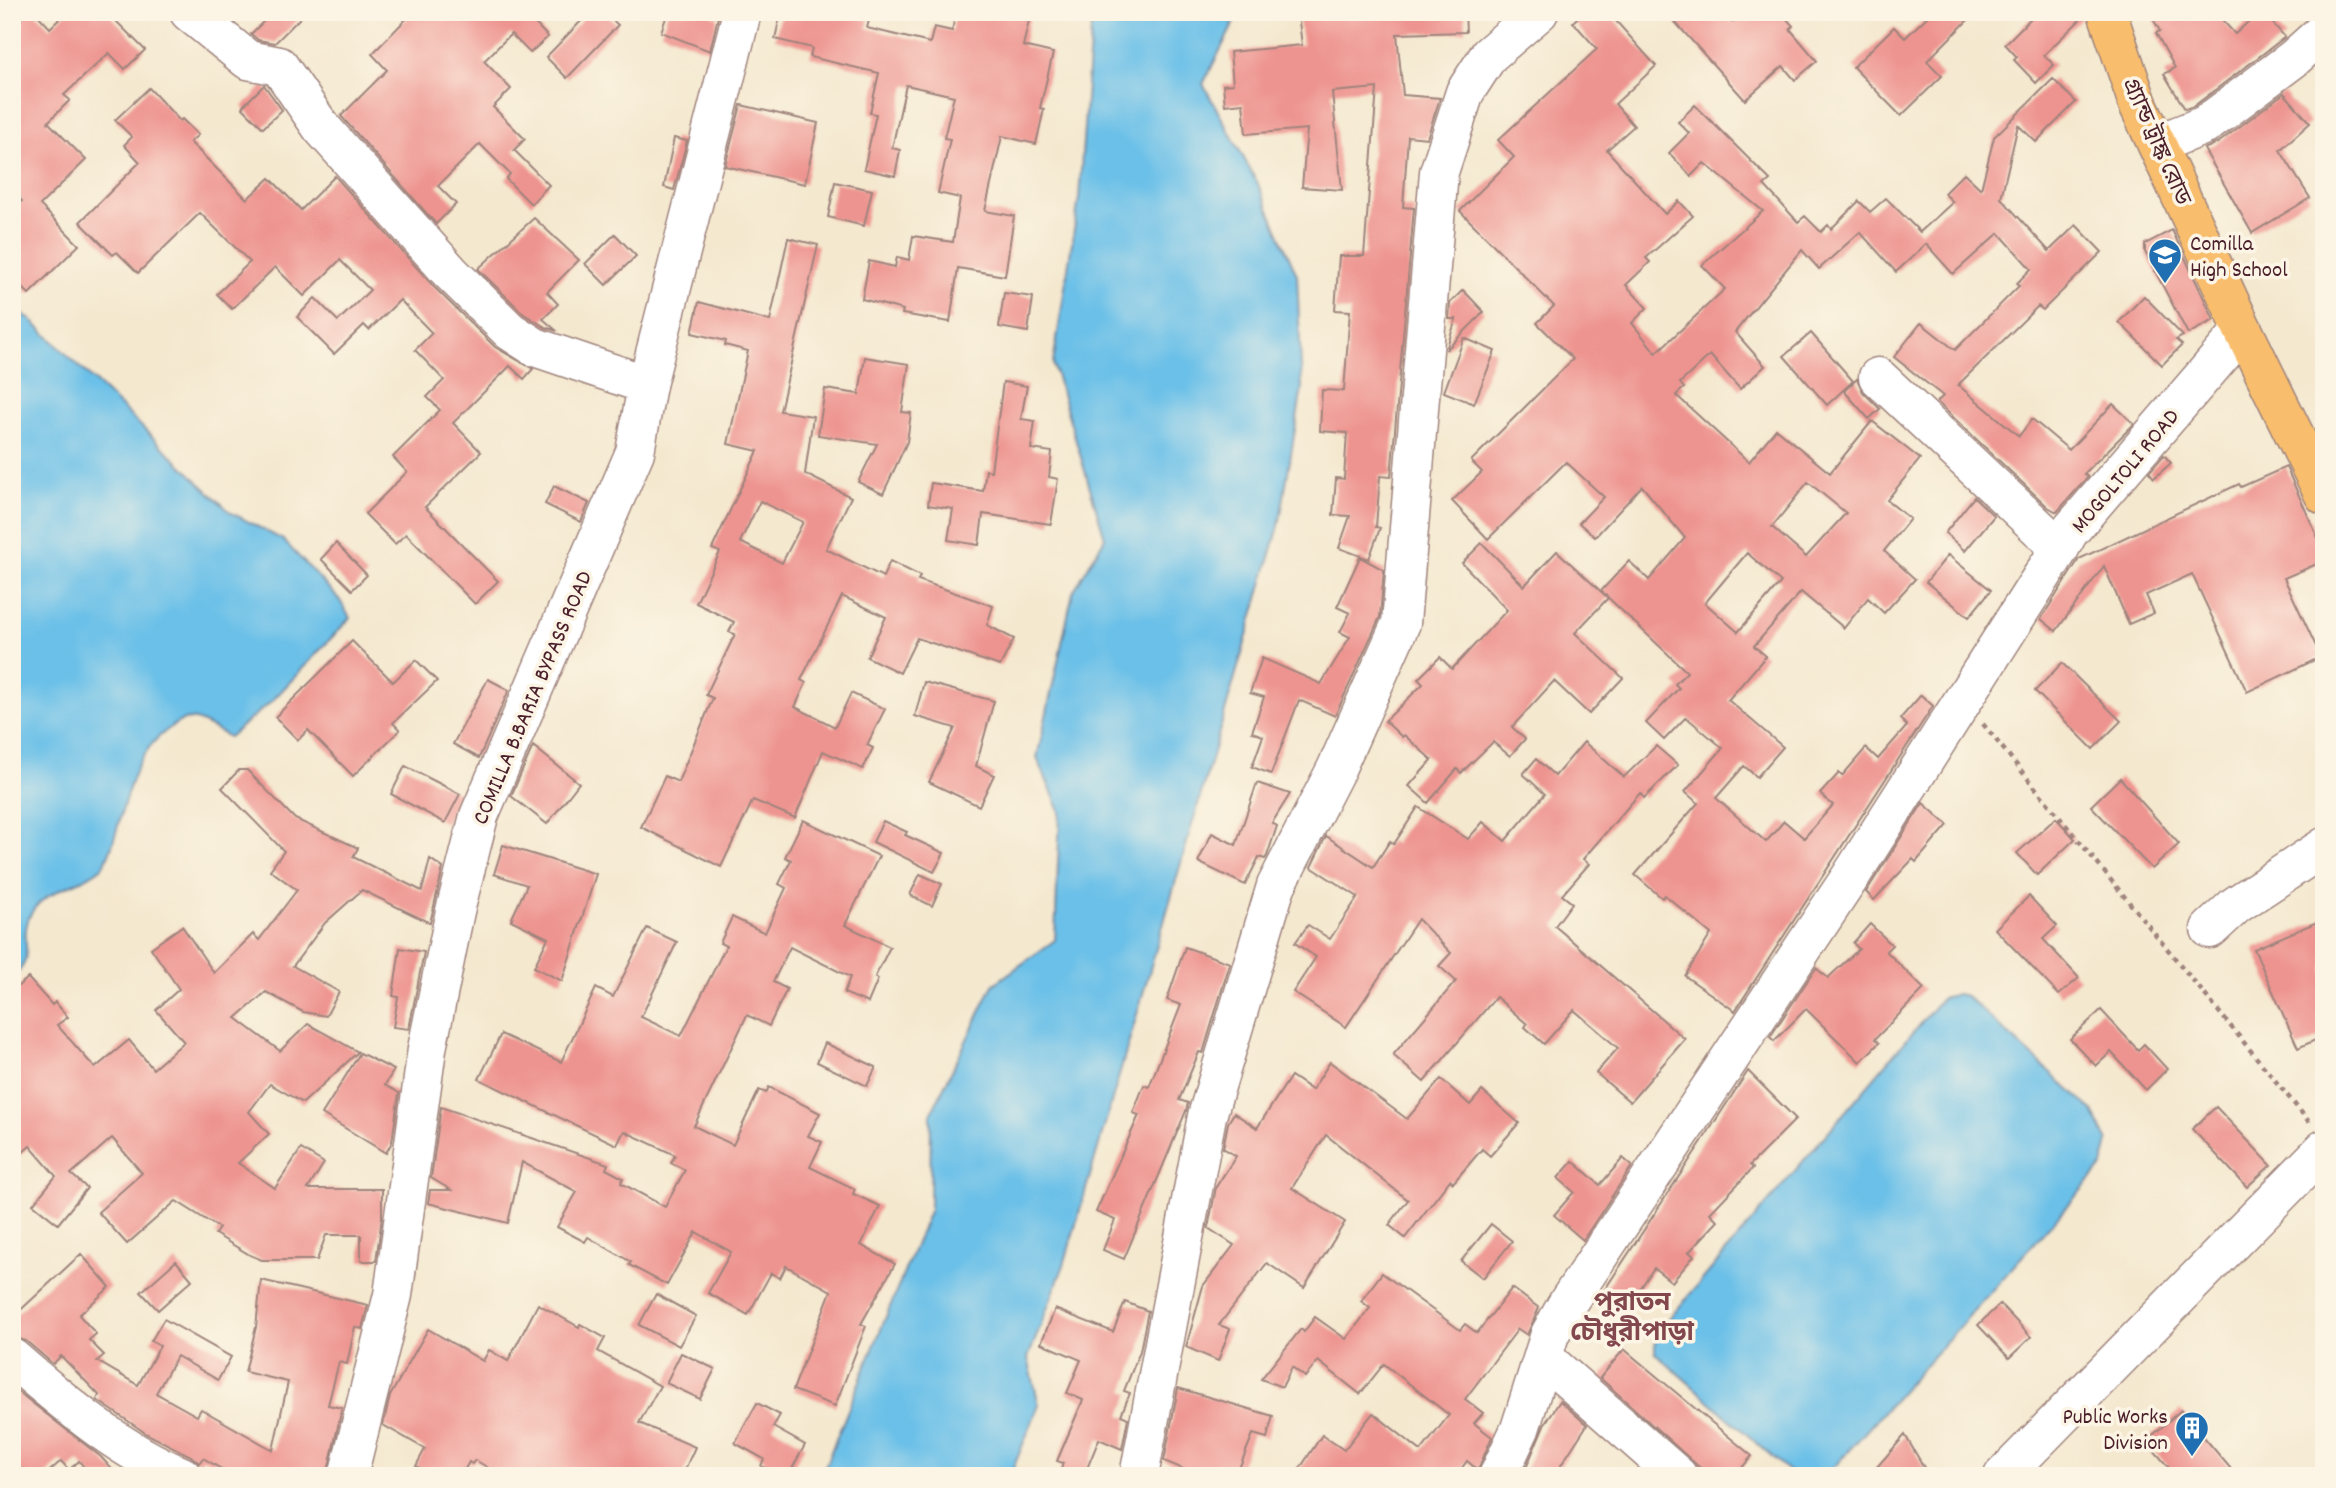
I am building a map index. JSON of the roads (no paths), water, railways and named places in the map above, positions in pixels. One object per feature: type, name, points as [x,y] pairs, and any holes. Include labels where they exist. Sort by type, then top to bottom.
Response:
[{"type":"highway","name":"গ্র্যান্ড ট্রাঙ্ক রোড","points":[[2107,12],[2138,104],[2243,330],[2324,495]]},
{"type":"street","points":[[189,12],[248,61],[274,63],[279,66],[321,127],[450,272],[510,331],[535,347],[648,385]]},
{"type":"street","name":"COMILLA B.BARIA BYPASS ROAD","points":[[348,1476],[393,1295],[427,1049],[456,911],[480,816],[635,452],[648,385],[742,12]]},
{"type":"street","points":[[1139,1476],[1207,1116],[1276,886],[1336,769],[1401,624],[1439,172],[1465,92],[1489,55],[1539,12]]},
{"type":"street","points":[[2157,144],[2205,125],[2293,59],[2324,31]]},
{"type":"street","name":"MOGOLTOLI ROAD","points":[[1878,377],[2060,548],[2069,532],[2243,330]]},
{"type":"street","points":[[1498,1476],[1520,1429],[1550,1334],[1568,1301],[1849,879],[2060,548]]},
{"type":"street","points":[[2210,929],[2236,905],[2324,846]]},
{"type":"street","points":[[2003,1476],[2319,1139]]},
{"type":"street","points":[[12,1358],[80,1416],[157,1466],[183,1476]]},
{"type":"street","points":[[1544,1358],[1678,1476]]},
{"type":"water","points":[[1086,12],[1233,12],[1234,23],[1203,84],[1258,184],[1297,275],[1302,388],[1279,526],[1064,1265],[1028,1358],[1039,1405],[1010,1476],[821,1476],[930,1209],[931,1114],[993,985],[1055,940],[1060,811],[1037,758],[1073,592],[1105,538],[1053,364],[1079,198],[1091,28]]},
{"type":"water","points":[[21,313],[230,512],[283,540],[339,599],[350,618],[273,700],[229,737],[191,719],[178,723],[155,740],[138,765],[106,862],[92,874],[50,895],[33,910],[26,929],[24,963],[12,979],[12,319]]},
{"type":"water","points":[[1957,994],[1966,996],[2093,1111],[2108,1142],[2102,1167],[1826,1476],[1794,1476],[1655,1353],[1655,1345],[1662,1327],[1942,998]]},
{"type":"place","name":"Comilla High School","points":[[2165,285]]},
{"type":"place","name":"Public Works Division","points":[[2192,1458]]},
{"type":"district","name":"পুরাতন চৌধুরীপাড়া","points":[[1632,1316]]}]
